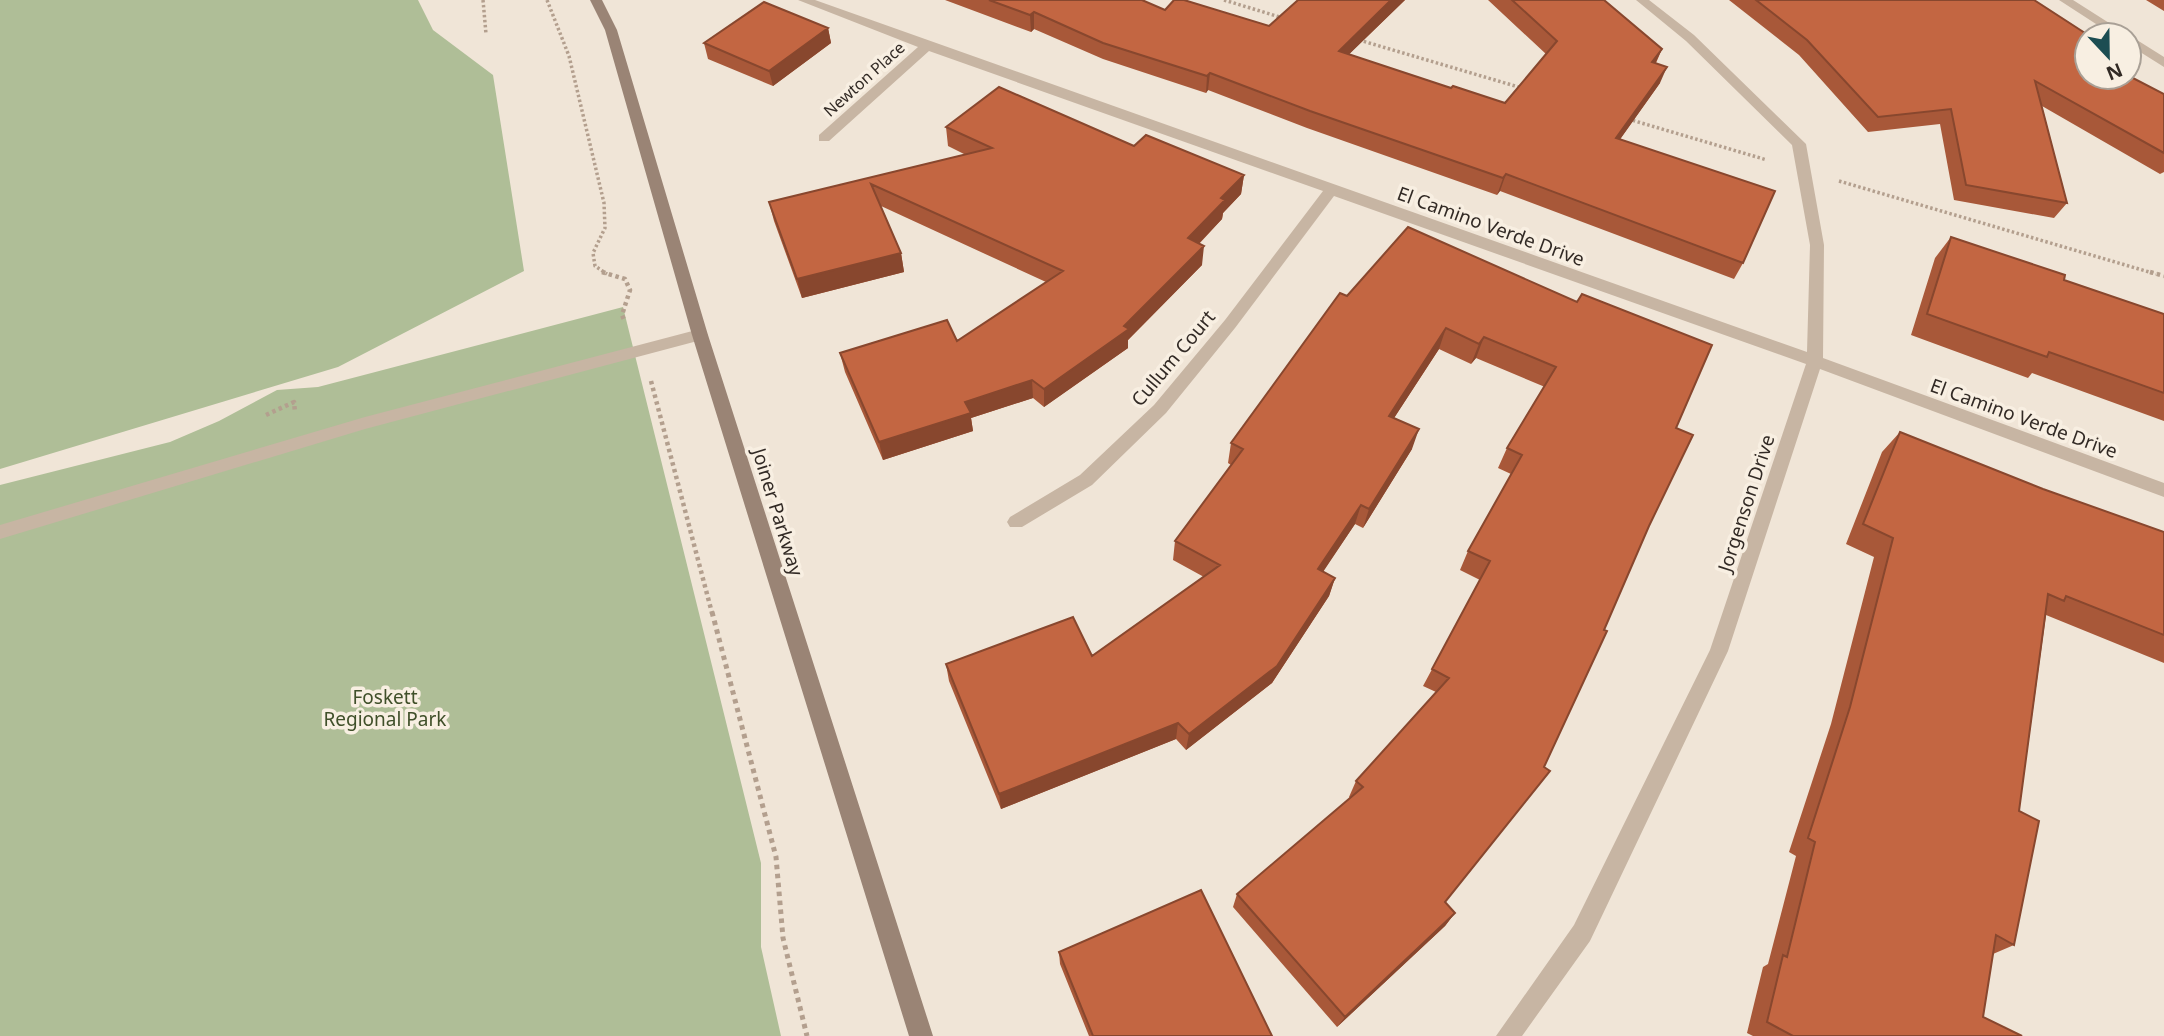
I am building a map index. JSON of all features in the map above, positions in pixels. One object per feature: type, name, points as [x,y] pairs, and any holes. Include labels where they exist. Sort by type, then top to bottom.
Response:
[{"type":"street","name":"Joiner Parkway","points":[[596,0],[611,30],[700,335],[920,1036]]},
{"type":"street","name":"El Camino Verde Drive","points":[[804,0],[1815,361],[2164,490]]},
{"type":"street","name":"Jorgenson Drive","points":[[1508,1036],[1582,933],[1719,651],[1815,361],[1816,245],[1800,144],[1690,38],[1642,0]]},
{"type":"street","points":[[2065,0],[2099,21]]},
{"type":"street","name":"Newton Place","points":[[824,138],[927,46]]},
{"type":"street","points":[[2143,48],[2164,62]]},
{"type":"street","name":"Cullum Court","points":[[1016,522],[1086,480],[1160,408],[1230,324],[1332,189]]},
{"type":"street","points":[[0,532],[365,423],[700,335]]},
{"type":"path","points":[[483,0],[486,34]]},
{"type":"path","points":[[547,0],[569,56],[604,203],[605,228],[593,253],[595,266],[602,272],[625,279],[630,290],[622,315]]},
{"type":"path","points":[[1224,0],[1290,19]]},
{"type":"path","points":[[1356,39],[1529,90]]},
{"type":"path","points":[[1621,117],[2164,276]]},
{"type":"path","points":[[655,390],[776,857],[783,938],[807,1036]]},
{"type":"green space","points":[[0,0],[418,0],[433,30],[493,75],[524,271],[338,367],[0,469]]},
{"type":"green space","name":"Foskett Regional Park","points":[[623,307],[761,863],[761,947],[781,1036],[0,1036],[0,485],[170,442],[219,421],[277,390],[318,387]]},
{"type":"building","points":[[989,0],[1142,0],[1165,10],[1174,0],[1184,0],[1269,26],[1298,0],[1391,0],[1339,51],[1505,103],[1557,41],[1512,0],[1604,0],[1662,49],[1652,62],[1667,67],[1616,138],[1775,191],[1743,263],[1506,174],[1503,178],[1210,73],[1207,76],[1103,43],[1034,12],[1030,15]]},
{"type":"building","points":[[1756,0],[2034,0],[2073,25],[2073,91],[2143,91],[2143,83],[2164,94],[2164,153],[2035,81],[2067,203],[1966,185],[1951,109],[1878,117],[1807,40]]},
{"type":"building","points":[[764,2],[828,28],[769,71],[704,43]]},
{"type":"building","points":[[999,87],[1134,146],[1146,135],[1244,175],[1221,198],[1225,200],[1188,238],[1204,246],[1124,326],[1129,329],[1044,389],[1032,380],[965,402],[971,413],[879,442],[840,353],[947,320],[957,341],[1063,271],[871,184],[901,253],[797,279],[769,202],[992,148],[946,127]]},
{"type":"building","points":[[1408,227],[1577,302],[1582,294],[1712,345],[1676,428],[1693,435],[1649,526],[1604,630],[1607,631],[1544,767],[1550,771],[1445,902],[1455,913],[1345,1017],[1237,894],[1363,787],[1356,781],[1449,678],[1432,669],[1490,561],[1468,551],[1522,455],[1507,448],[1556,367],[1484,337],[1479,344],[1446,328],[1389,416],[1419,429],[1369,509],[1361,505],[1318,569],[1335,578],[1277,666],[1189,734],[1178,723],[999,794],[946,664],[1073,617],[1092,656],[1220,565],[1175,541],[1243,449],[1231,443],[1340,293],[1347,296]]},
{"type":"building","points":[[1951,237],[2065,275],[2064,280],[2164,314],[2164,393],[2049,352],[2047,357],[1927,314]]},
{"type":"building","points":[[1900,432],[2043,489],[2164,532],[2164,635],[2066,596],[2064,601],[2048,594],[2019,811],[2039,821],[2014,945],[1996,935],[1983,1017],[2022,1036],[1793,1036],[1767,1022],[1783,955],[1787,957],[1815,842],[1808,838],[1850,707],[1893,538],[1863,524]]},
{"type":"building","points":[[1201,890],[1272,1036],[1093,1036],[1059,952]]}]
